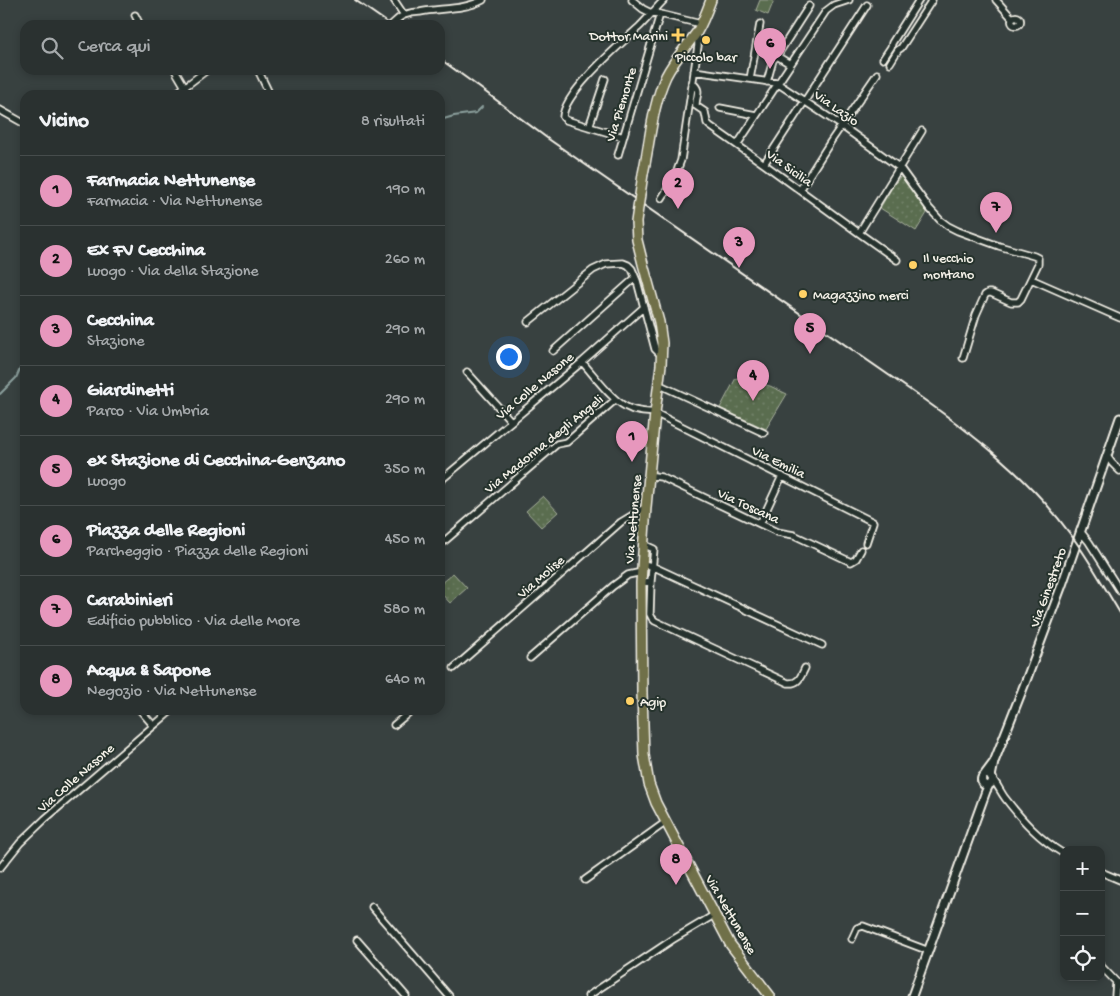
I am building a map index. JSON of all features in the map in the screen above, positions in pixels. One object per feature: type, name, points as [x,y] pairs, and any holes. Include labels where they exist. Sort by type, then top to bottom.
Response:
[{"type":"main road","name":"Via Nettunense","points":[[711,0],[699,28],[668,72],[662,86],[643,174],[636,222],[637,240],[659,322],[662,353],[646,507],[641,583],[644,759],[650,788],[714,915],[730,944],[770,996]]},
{"type":"street","points":[[394,0],[404,15]]},
{"type":"street","points":[[449,0],[453,8]]},
{"type":"street","points":[[398,20],[404,15],[466,6],[483,0]]},
{"type":"street","points":[[632,0],[652,13],[699,28],[680,164],[674,179],[662,198]]},
{"type":"street","points":[[623,137],[566,120],[563,117],[564,110],[579,86],[664,0]]},
{"type":"street","points":[[737,145],[826,11],[834,5],[848,0]]},
{"type":"street","points":[[883,58],[919,0]]},
{"type":"street","points":[[890,63],[932,0]]},
{"type":"street","points":[[996,0],[1012,18]]},
{"type":"street","points":[[764,164],[868,5]]},
{"type":"street","points":[[767,82],[773,60],[809,6]]},
{"type":"street","name":"Via Piemonte","points":[[618,155],[660,14]]},
{"type":"street","points":[[134,15],[137,20]]},
{"type":"street","points":[[647,19],[658,23]]},
{"type":"street","points":[[750,79],[760,24]]},
{"type":"street","points":[[777,56],[790,64]]},
{"type":"street","name":"Via Lazio","points":[[694,71],[778,83],[900,168],[929,208],[946,224],[956,230],[1005,248],[1037,257],[1039,260],[1038,264],[1031,279]]},
{"type":"street","points":[[800,190],[877,74]]},
{"type":"street","points":[[178,75],[185,87]]},
{"type":"street","points":[[181,90],[201,75]]},
{"type":"street","points":[[260,75],[268,90]]},
{"type":"street","points":[[590,127],[605,79]]},
{"type":"street","name":"Via Sicilia","points":[[692,83],[698,90],[696,106],[705,112],[708,125],[897,260]]},
{"type":"street","points":[[720,108],[756,115]]},
{"type":"street","points":[[0,110],[20,121]]},
{"type":"street","points":[[858,233],[922,131]]},
{"type":"street","points":[[528,322],[593,270],[602,265],[615,262],[623,263],[632,269],[655,349],[657,352],[662,353]]},
{"type":"street","points":[[553,351],[635,278]]},
{"type":"street","points":[[963,358],[976,315],[986,294],[991,293],[1016,303],[1020,300],[1031,279],[1120,318]]},
{"type":"street","name":"Via Colle Nasone","points":[[445,477],[582,362],[644,307]]},
{"type":"street","name":"Via Madonna degli Angeli","points":[[582,362],[615,400],[630,409],[655,412]]},
{"type":"street","points":[[467,372],[511,421]]},
{"type":"street","points":[[658,384],[764,433]]},
{"type":"street","name":"Via Madonna degli Angeli","points":[[445,541],[557,444],[567,442],[615,400]]},
{"type":"street","name":"Via Emilia","points":[[655,412],[873,522],[866,543]]},
{"type":"street","name":"Via Ginestreto","points":[[912,996],[985,794],[994,762],[1062,585],[1120,418]]},
{"type":"street","points":[[1107,456],[1120,471]]},
{"type":"street","points":[[760,524],[782,476]]},
{"type":"street","name":"Via Toscana","points":[[649,477],[661,477],[779,533],[794,535],[851,562],[856,559],[860,550]]},
{"type":"street","name":"Via Molise","points":[[454,668],[619,524],[646,507]]},
{"type":"street","points":[[1080,531],[1088,539],[1120,591]]},
{"type":"street","points":[[643,544],[654,549],[650,614],[655,621],[788,683],[794,684],[799,681],[805,668]]},
{"type":"street","points":[[530,658],[613,586],[628,575],[642,568],[652,566],[822,645]]},
{"type":"street","points":[[641,583],[651,581]]},
{"type":"street","points":[[144,715],[154,726]]},
{"type":"street","name":"Via Colle Nasone","points":[[0,868],[20,843],[45,819],[166,715]]},
{"type":"street","points":[[394,725],[406,715]]},
{"type":"street","points":[[988,779],[1001,792],[1030,829],[1060,851]]},
{"type":"street","points":[[585,880],[666,822]]},
{"type":"street","points":[[1105,874],[1120,880]]},
{"type":"street","points":[[372,907],[449,996]]},
{"type":"street","points":[[588,996],[672,940],[714,915]]},
{"type":"street","points":[[852,939],[856,929],[861,926],[929,951]]},
{"type":"street","points":[[358,940],[406,996]]},
{"type":"street","points":[[1105,970],[1118,984],[1115,996]]},
{"type":"green space","points":[[760,0],[774,0],[768,15],[756,10]]},
{"type":"green space","points":[[900,177],[903,177],[913,190],[927,213],[916,231],[880,208]]},
{"type":"green space","points":[[736,378],[770,386],[787,394],[766,429],[720,408]]},
{"type":"green space","points":[[543,496],[558,512],[541,527],[526,511]]},
{"type":"green space","points":[[453,573],[467,588],[450,603],[445,598],[445,580]]},
{"type":"waterway","points":[[445,119],[476,113],[482,107]]},
{"type":"waterway","points":[[0,394],[16,378],[20,369]]},
{"type":"railway","points":[[355,0],[384,20]]},
{"type":"railway","points":[[445,63],[547,138],[916,394],[979,441],[1019,475],[1055,514],[1084,554],[1120,613]]},
{"type":"place","name":"Dottor Marini","points":[[678,35]]},
{"type":"place","name":"Piccolo bar","points":[[706,40]]},
{"type":"place","name":"Piazza delle Regioni","points":[[770,69]]},
{"type":"place","name":"Ex FV Cecchina","points":[[678,209]]},
{"type":"place","name":"Carabinieri","points":[[996,233]]},
{"type":"place","name":"Il vecchio montano","points":[[913,265]]},
{"type":"place","name":"Cecchina","points":[[739,268]]},
{"type":"place","name":"Magazzino merci","points":[[803,294]]},
{"type":"place","name":"ex Stazione di Cecchina-Genzano","points":[[810,354]]},
{"type":"place","name":"Giardinetti","points":[[753,401]]},
{"type":"place","name":"Farmacia Nettunense","points":[[632,462]]},
{"type":"place","name":"Agip","points":[[630,701]]},
{"type":"place","name":"Acqua & Sapone","points":[[676,885]]}]
